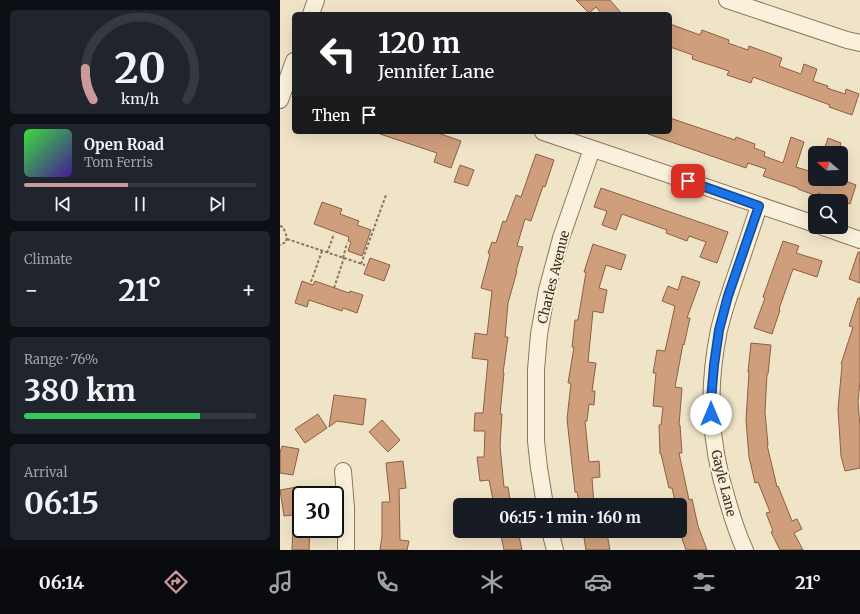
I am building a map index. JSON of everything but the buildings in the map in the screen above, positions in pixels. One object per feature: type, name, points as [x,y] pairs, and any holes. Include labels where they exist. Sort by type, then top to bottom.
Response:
[{"type":"street","points":[[312,12],[316,0]]},
{"type":"street","points":[[727,0],[847,40],[860,42]]},
{"type":"street","points":[[280,99],[292,66]]},
{"type":"street","points":[[549,134],[808,222]]},
{"type":"street","name":"Charles Avenue","points":[[544,498],[536,441],[536,370],[539,334],[547,290],[561,238],[592,149]]},
{"type":"street","name":"Gayle Lane","points":[[746,550],[736,528],[720,476],[712,427],[711,400],[719,330],[728,296],[759,206]]},
{"type":"street","points":[[843,234],[860,240]]},
{"type":"street","points":[[343,470],[346,508],[346,550]]},
{"type":"street","points":[[552,538],[555,550]]},
{"type":"path","points":[[361,264],[386,195]]},
{"type":"path","points":[[280,226],[283,227],[287,239]]},
{"type":"path","points":[[327,252],[334,234]]},
{"type":"path","points":[[287,239],[365,265]]},
{"type":"path","points":[[280,244],[286,242],[287,239]]},
{"type":"path","points":[[334,288],[348,243]]},
{"type":"path","points":[[311,282],[322,251]]},
{"type":"route","points":[[688,181],[759,206],[728,296],[719,330],[714,365],[711,414]]}]
